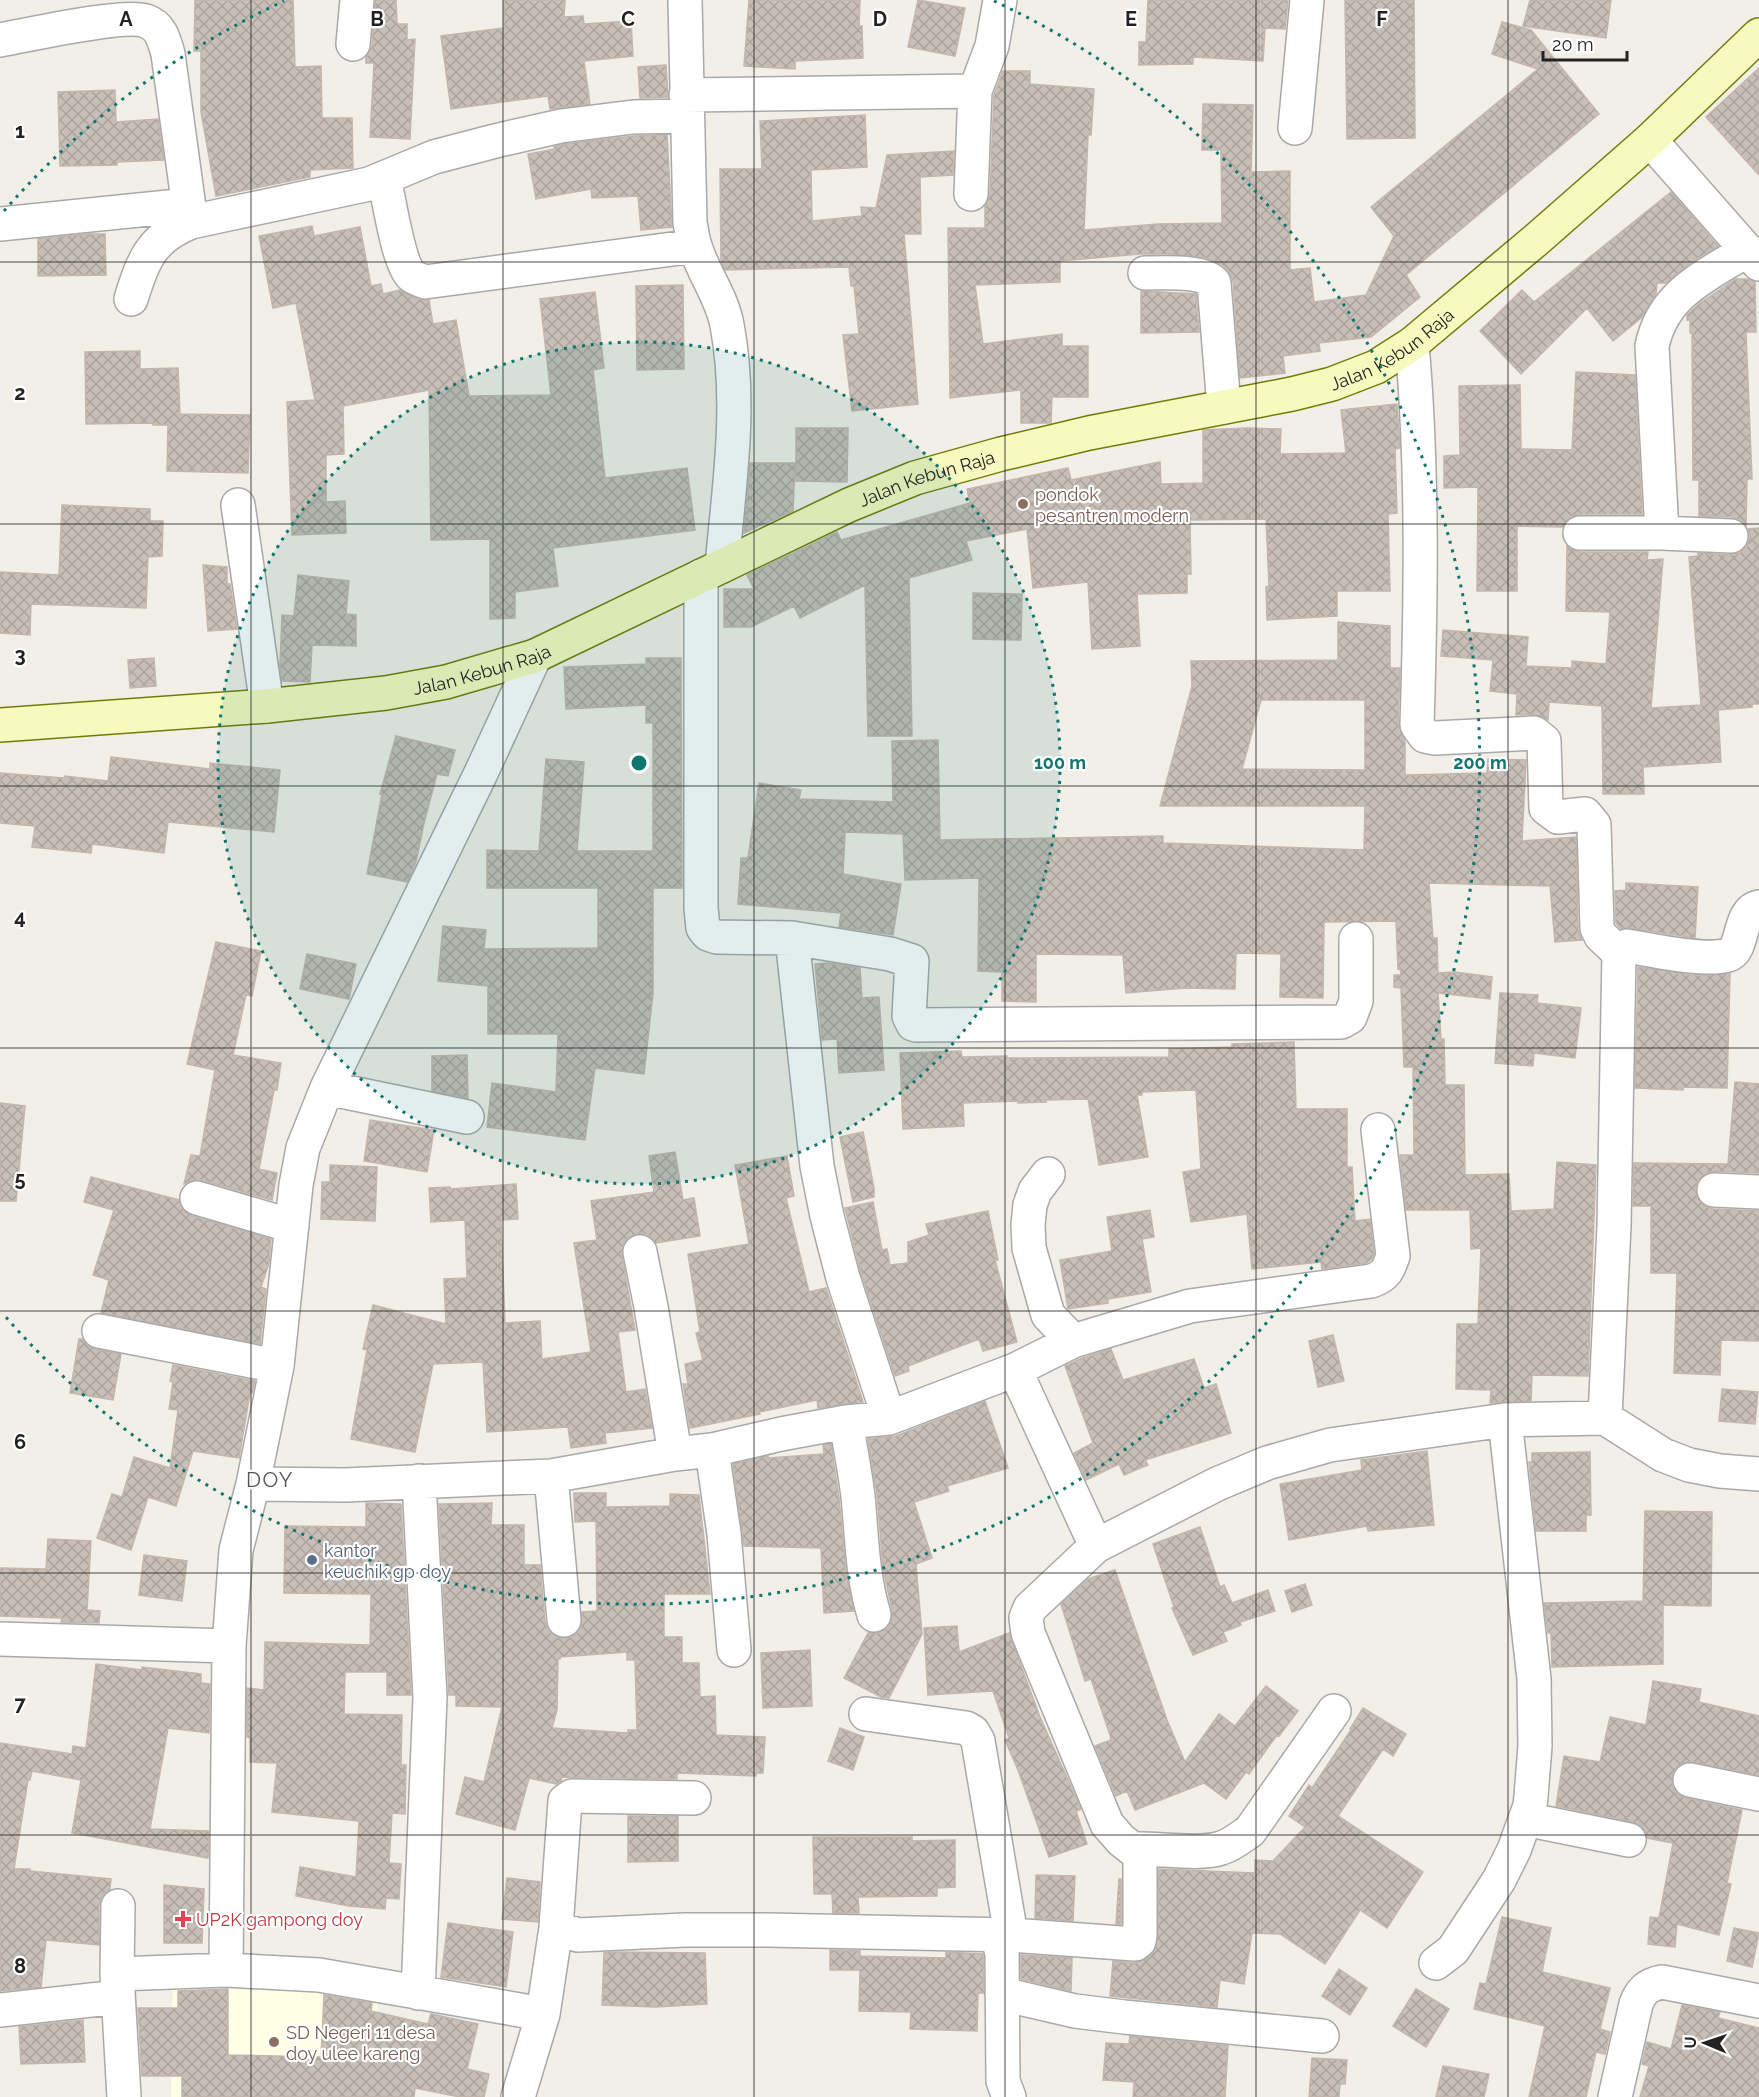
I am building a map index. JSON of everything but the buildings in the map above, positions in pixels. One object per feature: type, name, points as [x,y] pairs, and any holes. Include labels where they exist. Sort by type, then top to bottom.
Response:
[{"type":"street","points":[[353,44],[357,0]]},
{"type":"street","points":[[685,0],[690,223],[695,246],[717,292],[727,323],[732,353],[734,397],[729,486],[711,571],[700,828],[703,928],[708,934],[717,937],[792,938],[890,954],[912,961],[909,1016],[916,1025],[1341,1022],[1350,1017],[1356,1001],[1356,939]]},
{"type":"street","points":[[971,194],[975,91],[992,46],[1000,0]]},
{"type":"street","points":[[1295,128],[1307,0]]},
{"type":"street","points":[[0,40],[120,19],[146,20],[157,27],[163,36],[168,54],[189,213]]},
{"type":"street","name":"Jalan Kebun Raja","points":[[0,725],[267,706],[386,693],[446,682],[535,656],[849,505],[915,478],[1089,433],[1292,394],[1332,384],[1376,367],[1412,345],[1536,240],[1650,140],[1759,35]]},
{"type":"street","points":[[0,224],[189,213],[369,184],[434,157],[561,126],[633,117],[686,105],[975,91]]},
{"type":"street","points":[[1650,140],[1753,257],[1689,288],[1664,312],[1656,329],[1652,346],[1662,533]]},
{"type":"street","points":[[384,178],[406,269],[412,276],[425,282],[695,246]]},
{"type":"street","points":[[131,299],[139,273],[150,250],[189,213]]},
{"type":"street","points":[[1145,273],[1197,274],[1208,276],[1214,283],[1224,406]]},
{"type":"street","points":[[1412,345],[1421,580],[1417,725],[1425,736],[1435,738],[1534,733],[1544,741],[1546,808],[1558,817],[1585,814],[1594,825],[1597,928],[1601,936],[1619,953]]},
{"type":"street","points":[[238,506],[267,706]]},
{"type":"street","points":[[1580,533],[1731,536]]},
{"type":"street","points":[[226,1970],[229,1646],[236,1550],[253,1484],[277,1366],[303,1148],[327,1088],[481,773],[535,656]]},
{"type":"street","points":[[1605,1418],[1614,1226],[1619,953],[1627,946],[1703,956],[1728,955],[1734,951],[1747,916],[1759,907]]},
{"type":"street","points":[[792,938],[817,1166],[827,1216],[843,1278],[889,1418]]},
{"type":"street","points":[[327,1088],[467,1117]]},
{"type":"street","points":[[253,1484],[345,1485],[551,1476],[675,1454],[712,1450],[846,1422],[889,1418],[1014,1370],[1073,1341],[1190,1306],[1371,1281],[1387,1272],[1393,1256],[1378,1130]]},
{"type":"street","points":[[1048,1174],[1035,1191],[1030,1205],[1029,1248],[1048,1315],[1073,1341]]},
{"type":"street","points":[[1714,1190],[1759,1192]]},
{"type":"street","points":[[197,1198],[292,1226]]},
{"type":"street","points":[[640,1252],[675,1454]]},
{"type":"street","points":[[99,1331],[277,1366]]},
{"type":"street","points":[[1014,1370],[1096,1546]]},
{"type":"street","points":[[1140,1855],[1120,1840],[1107,1824],[1028,1633],[1026,1618],[1030,1608],[1096,1546],[1207,1489],[1267,1463],[1330,1445],[1505,1420],[1605,1418],[1663,1455],[1689,1465],[1720,1471],[1759,1474]]},
{"type":"street","points":[[1436,1963],[1453,1950],[1484,1904],[1514,1850],[1530,1806],[1534,1756],[1534,1679],[1505,1420]]},
{"type":"street","points":[[846,1422],[857,1495],[862,1564],[874,1616]]},
{"type":"street","points":[[712,1450],[722,1513],[734,1650]]},
{"type":"street","points":[[551,1476],[564,1620]]},
{"type":"street","points":[[418,1993],[430,1697],[419,1481]]},
{"type":"street","points":[[0,1639],[229,1646]]},
{"type":"street","points":[[556,1928],[578,1935],[685,1930],[1011,1935],[1125,1944],[1139,1941],[1140,1849],[1210,1851],[1223,1848],[1250,1831],[1334,1711]]},
{"type":"street","points":[[866,1714],[966,1728],[974,1732],[978,1741],[1011,1935]]},
{"type":"street","points":[[1690,1780],[1759,1794]]},
{"type":"street","points":[[518,2097],[543,2014],[556,1928],[565,1802],[572,1796],[694,1798]]},
{"type":"street","points":[[1525,1819],[1629,1840]]},
{"type":"street","points":[[118,1906],[117,1985],[124,2097]]},
{"type":"street","points":[[1009,2097],[1003,2081],[1002,1954],[1000,1946],[1011,1935]]},
{"type":"street","points":[[0,2010],[117,1985],[226,1970],[319,1975],[543,2014]]},
{"type":"street","points":[[1616,2097],[1636,2004],[1640,1993],[1648,1986],[1662,1982],[1759,2001]]},
{"type":"street","points":[[1002,1994],[1075,2010],[1124,2017],[1322,2036]]},
{"type":"shaded area","name":"SD Negeri 11 desa doy ulee kareng","points":[[173,1973],[378,1988],[374,2097],[171,2097]]},
{"type":"place","name":"pondok pesantren modern","points":[[1023,504]]},
{"type":"place","name":"kantor keuchik gp doy","points":[[312,1560]]},
{"type":"place","name":"UP2K gampong doy","points":[[183,1919]]},
{"type":"place","name":"SD Negeri 11 desa doy ulee kareng","points":[[274,2042]]},
{"type":"district","name":"DOY","points":[[270,1479]]}]
